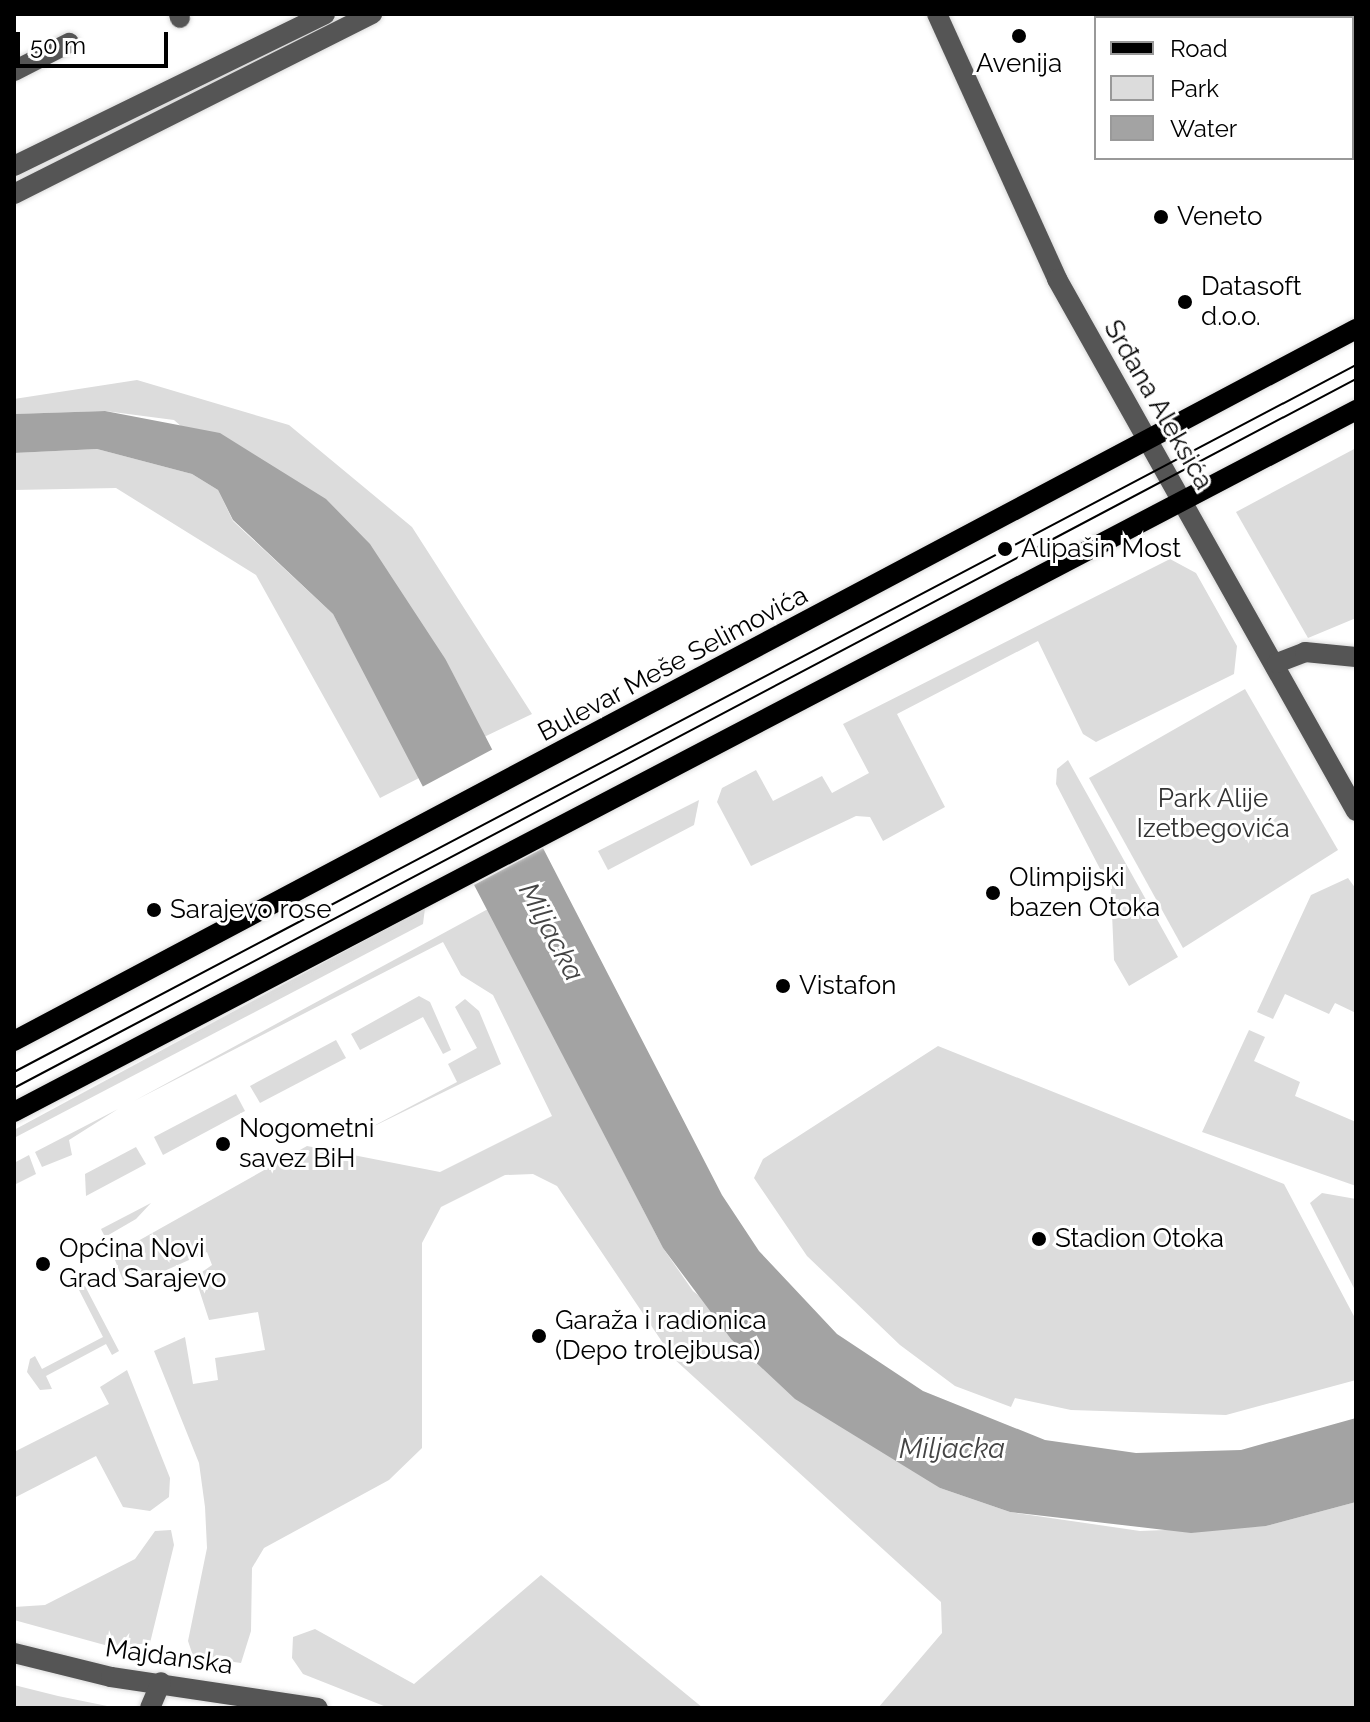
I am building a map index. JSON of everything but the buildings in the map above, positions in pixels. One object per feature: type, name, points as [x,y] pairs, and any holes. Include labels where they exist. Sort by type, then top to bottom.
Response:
[{"type":"main road","name":"Bulevar Meše Selimovića","points":[[14,1041],[547,762],[1356,329]]},
{"type":"main road","points":[[14,1112],[575,815],[1356,410]]},
{"type":"street","points":[[14,166],[325,14]]},
{"type":"street","points":[[14,194],[372,14]]},
{"type":"street","name":"Srđana Aleksića","points":[[937,14],[1019,205],[1144,440],[1277,663],[1356,811]]},
{"type":"street","points":[[14,71],[69,43]]},
{"type":"street","points":[[1277,663],[1305,652],[1356,657]]},
{"type":"street","name":"Majdanska","points":[[14,1653],[318,1708]]},
{"type":"street","points":[[150,1708],[161,1682]]},
{"type":"green space","points":[[137,380],[289,425],[412,527],[532,714],[484,737],[446,660],[174,420],[105,411],[14,414],[14,399]]},
{"type":"green space","points":[[1356,448],[1356,618],[1308,638],[1236,512]]},
{"type":"green space","points":[[97,449],[192,474],[218,490],[233,521],[333,614],[421,777],[380,798],[256,575],[116,488],[14,490],[14,453]]},
{"type":"green space","points":[[1170,559],[1196,573],[1237,646],[1234,674],[1096,742],[1083,734],[1038,641],[897,714],[945,807],[883,841],[870,817],[856,816],[751,866],[717,802],[722,788],[756,770],[773,801],[822,776],[832,793],[869,773],[843,724]]},
{"type":"green space","name":"Park Alije Izetbegovića","points":[[1245,689],[1338,850],[1183,948],[1089,778]]},
{"type":"green space","points":[[1068,760],[1178,957],[1129,986],[1114,960],[1111,890],[1056,784],[1057,769]]},
{"type":"green space","points":[[699,800],[694,825],[608,870],[598,851]]},
{"type":"green space","points":[[1348,878],[1356,889],[1356,1013],[1335,1003],[1329,1014],[1285,994],[1273,1019],[1257,1012],[1311,895]]},
{"type":"green space","points":[[425,908],[423,924],[14,1138],[14,1130]]},
{"type":"green space","points":[[488,909],[663,1248],[693,1291],[940,1488],[1010,1512],[1140,1531],[1266,1526],[1356,1502],[1356,1708],[878,1708],[942,1633],[941,1602],[673,1358],[557,1186],[533,1174],[505,1175],[441,1207],[422,1243],[422,1448],[389,1480],[264,1548],[252,1568],[251,1631],[241,1663],[193,1656],[188,1641],[207,1548],[205,1507],[199,1463],[154,1351],[185,1337],[193,1384],[218,1380],[215,1358],[265,1350],[258,1312],[209,1320],[195,1277],[212,1265],[207,1252],[126,1288],[113,1255],[307,1146],[440,1172],[552,1116],[493,995],[461,975],[443,942],[134,1101]]},
{"type":"green space","points":[[419,996],[430,1002],[451,1050],[443,1054],[423,1017],[360,1050],[351,1034]]},
{"type":"green space","points":[[465,999],[479,1011],[501,1064],[362,1132],[457,1082],[448,1064],[477,1048],[455,1007]]},
{"type":"green space","points":[[1249,1030],[1265,1037],[1254,1061],[1300,1082],[1295,1096],[1356,1122],[1356,1186],[1202,1132]]},
{"type":"green space","points":[[336,1040],[346,1058],[260,1103],[250,1086]]},
{"type":"green space","name":"Stadion Otoka","points":[[938,1046],[1284,1184],[1356,1320],[1356,1380],[1226,1415],[1071,1410],[1015,1398],[1011,1407],[955,1386],[900,1345],[807,1256],[754,1178],[763,1159]]},
{"type":"green space","points":[[236,1094],[245,1111],[163,1155],[154,1137]]},
{"type":"green space","points":[[118,1109],[69,1140],[72,1155],[42,1167],[35,1152]]},
{"type":"green space","points":[[136,1147],[146,1164],[86,1196],[85,1174]]},
{"type":"green space","points":[[29,1155],[36,1174],[14,1185],[14,1163]]},
{"type":"green space","points":[[1322,1193],[1356,1199],[1356,1292],[1310,1203]]},
{"type":"green space","points":[[151,1203],[136,1219],[105,1237],[101,1229]]},
{"type":"green space","points":[[85,1286],[119,1351],[112,1355],[106,1344],[46,1376],[52,1389],[40,1390],[27,1372],[30,1359],[35,1356],[42,1369],[103,1337],[79,1290]]},
{"type":"green space","points":[[127,1370],[170,1478],[169,1497],[150,1511],[123,1507],[96,1456],[14,1498],[14,1452],[109,1404],[100,1387]]},
{"type":"green space","points":[[171,1530],[174,1545],[150,1643],[112,1647],[14,1620],[14,1607],[45,1605],[135,1559],[155,1531]]},
{"type":"green space","points":[[541,1575],[703,1708],[389,1708],[303,1674],[292,1658],[293,1637],[315,1629],[414,1684]]},
{"type":"green space","points":[[14,1685],[58,1696],[117,1708],[14,1708]]},
{"type":"water","name":"Miljacka","points":[[105,411],[220,433],[326,499],[370,544],[446,660],[722,1195],[759,1251],[837,1334],[923,1391],[1045,1440],[1136,1453],[1241,1450],[1356,1418],[1356,1502],[1266,1526],[1191,1533],[1010,1512],[940,1488],[795,1399],[731,1339],[663,1248],[333,614],[233,520],[218,490],[192,474],[97,449],[14,453],[14,414]]},
{"type":"pier","points":[[495,748],[547,846],[472,886],[422,787]]},
{"type":"tram line","points":[[14,1072],[1356,365]]},
{"type":"tram line","points":[[14,1088],[1356,379]]},
{"type":"place","name":"Avenija","points":[[1019,36]]},
{"type":"place","name":"Veneto","points":[[1161,217]]},
{"type":"place","name":"Datasoft d.o.o.","points":[[1185,302]]},
{"type":"place","name":"Alipašin Most","points":[[1005,549]]},
{"type":"place","name":"Olimpijski bazen Otoka","points":[[993,893]]},
{"type":"place","name":"Sarajevo rose","points":[[154,910]]},
{"type":"place","name":"Vistafon","points":[[783,986]]},
{"type":"place","name":"Nogometni savez BiH","points":[[223,1144]]},
{"type":"place","name":"Stadion Otoka","points":[[1039,1239]]},
{"type":"place","name":"Općina Novi Grad Sarajevo","points":[[43,1264]]},
{"type":"place","name":"Garaža i radionica (Depo trolejbusa)","points":[[539,1336]]}]
